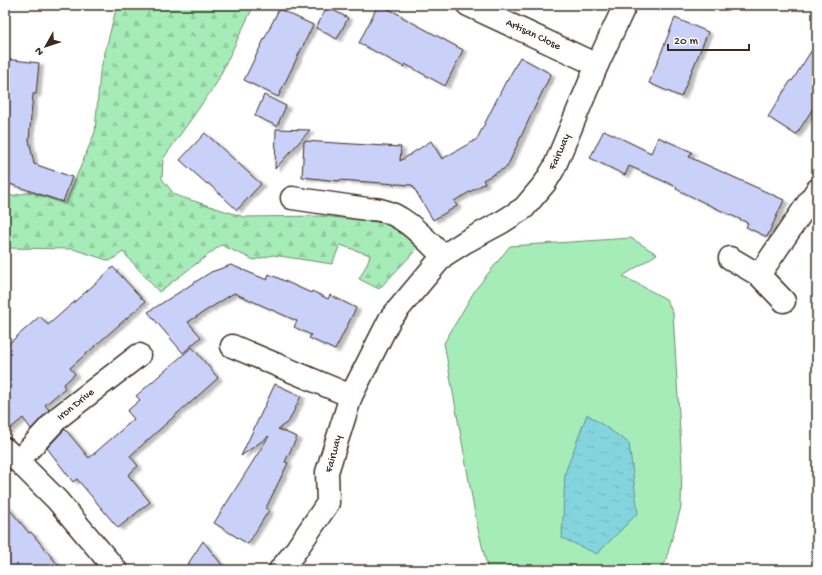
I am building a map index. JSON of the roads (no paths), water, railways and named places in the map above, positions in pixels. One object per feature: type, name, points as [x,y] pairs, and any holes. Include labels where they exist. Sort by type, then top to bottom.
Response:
[{"type":"street","name":"Artisan Close","points":[[468,5],[597,65]]},
{"type":"street","name":"Fairway","points":[[280,570],[294,553],[328,503],[327,472],[351,396],[390,319],[443,256],[524,208],[545,183],[554,168],[597,65],[625,5]]},
{"type":"street","points":[[759,275],[817,190]]},
{"type":"street","points":[[292,198],[380,210],[392,214],[414,229],[443,256]]},
{"type":"street","points":[[730,258],[759,275],[784,301]]},
{"type":"street","points":[[232,346],[351,396]]},
{"type":"street","name":"Iron Drive","points":[[116,570],[57,500],[12,455],[139,355]]},
{"type":"water","points":[[587,414],[629,443],[638,513],[597,554],[562,538],[565,473]]}]
